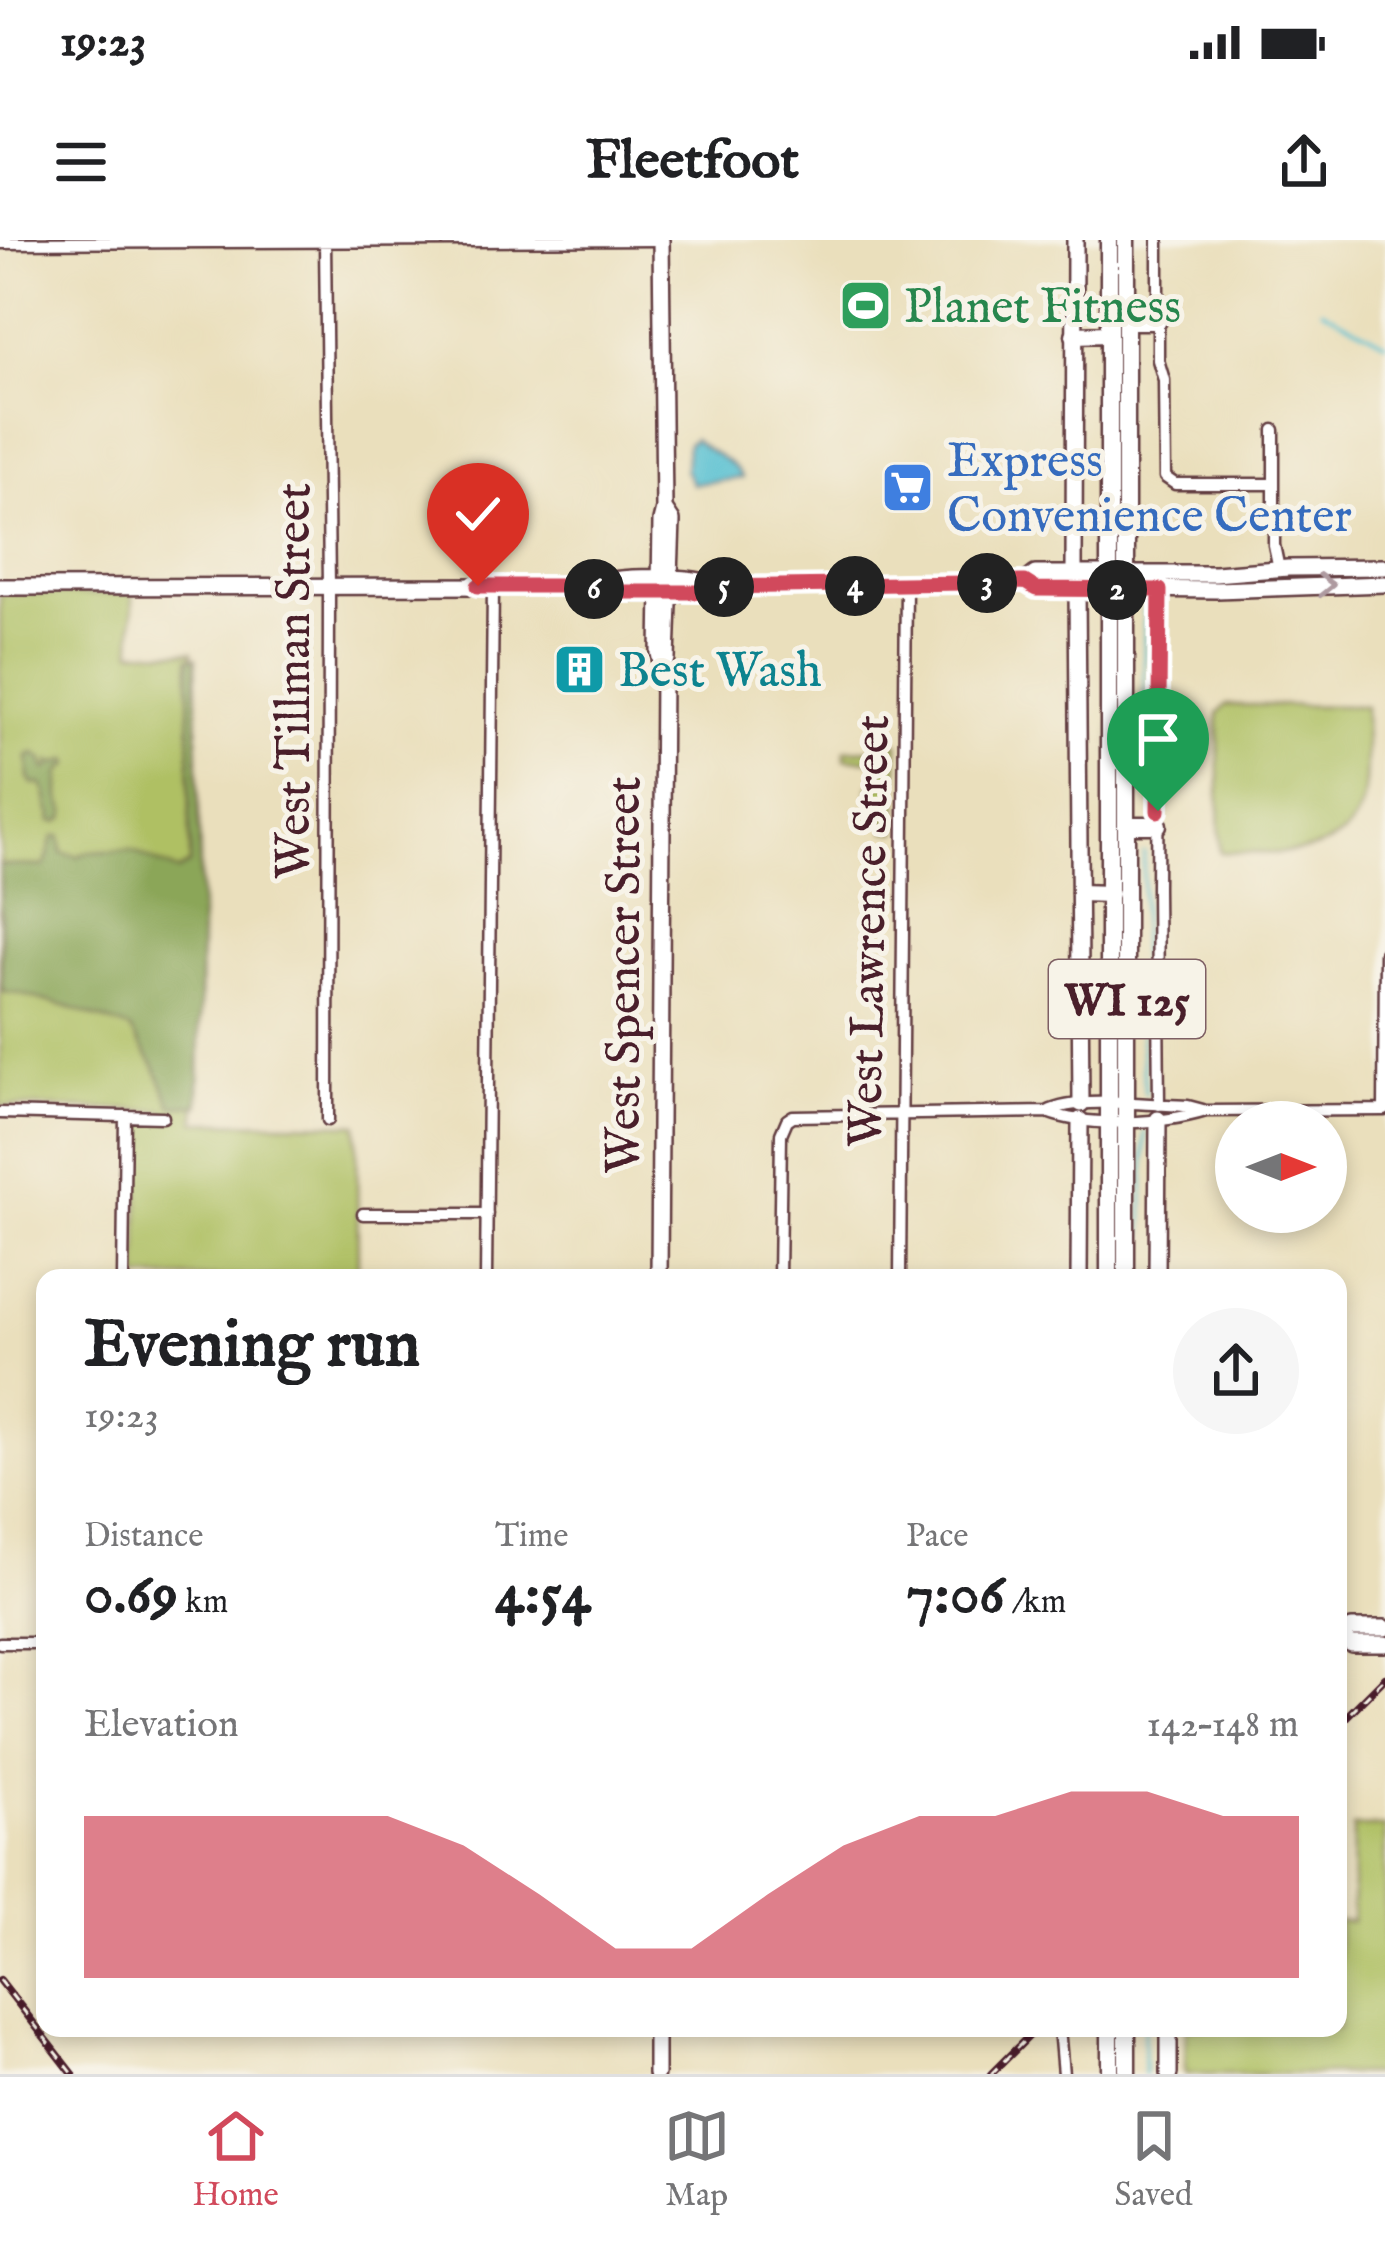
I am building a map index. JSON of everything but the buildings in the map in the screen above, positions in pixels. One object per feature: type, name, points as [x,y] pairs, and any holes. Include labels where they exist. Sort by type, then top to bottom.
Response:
[{"type":"main road","name":"WI 125","points":[[1109,240],[1127,825],[1109,1269]]},
{"type":"main road","name":"WI 125","points":[[1126,240],[1110,894],[1126,1269]]},
{"type":"main road","points":[[1126,321],[1158,321]]},
{"type":"main road","points":[[1074,335],[1109,334]]},
{"type":"main road","points":[[1127,825],[1158,825]]},
{"type":"main road","points":[[1080,893],[1110,894]]},
{"type":"main road","points":[[1110,2037],[1110,2074]]},
{"type":"main road","points":[[1127,2037],[1127,2074]]},
{"type":"street","points":[[0,243],[661,240]]},
{"type":"street","name":"West Spencer Street","points":[[659,1269],[663,673],[669,652],[666,586],[672,521],[664,509],[661,240]]},
{"type":"street","points":[[1075,240],[1079,1269]]},
{"type":"street","points":[[1158,240],[1164,475],[1175,484],[1274,484]]},
{"type":"street","name":"West Tillman Street","points":[[326,242],[328,1120]]},
{"type":"street","points":[[1226,589],[1239,581],[1273,579],[1279,569],[1274,545],[1274,430]]},
{"type":"street","points":[[1256,570],[1274,545]]},
{"type":"street","points":[[0,587],[587,586],[599,592],[666,586],[708,592],[718,587],[1025,582],[1035,574],[1118,582],[1256,570],[1385,567]]},
{"type":"street","points":[[1118,582],[1160,590],[1385,584]]},
{"type":"street","name":"West Lawrence Street","points":[[900,1269],[906,585]]},
{"type":"street","points":[[486,1269],[493,586]]},
{"type":"street","points":[[1157,1269],[1160,590]]},
{"type":"street","points":[[779,1269],[781,1134],[789,1118],[798,1114],[1046,1112],[1060,1118],[1080,1112],[1384,1110],[1385,953]]},
{"type":"street","points":[[0,1113],[164,1117]]},
{"type":"street","points":[[124,1116],[124,1269]]},
{"type":"street","points":[[363,1214],[487,1214]]},
{"type":"street","points":[[1347,1631],[1385,1628]]},
{"type":"street","points":[[0,1642],[36,1642]]},
{"type":"street","points":[[1347,1642],[1385,1644]]},
{"type":"street","points":[[656,2037],[656,2074]]},
{"type":"street","points":[[1060,2037],[1063,2074]]},
{"type":"street","points":[[1169,2037],[1169,2074]]},
{"type":"green space","points":[[462,475],[487,477],[487,487],[501,502],[462,515]]},
{"type":"green space","points":[[0,594],[133,594],[132,651],[193,652],[196,1122],[357,1124],[358,1269],[138,1269],[140,1121],[164,1121],[165,1111],[0,1106]]},
{"type":"green space","points":[[189,658],[196,658],[199,1105],[172,1106],[154,1065],[130,1029],[68,1007],[2,992],[0,865],[45,866],[53,837],[60,836],[62,853],[78,856],[131,850],[177,871],[190,864]]},
{"type":"green space","points":[[1226,705],[1365,706],[1364,793],[1357,816],[1345,832],[1308,850],[1220,852],[1218,713]]},
{"type":"green space","points":[[883,742],[898,743],[897,832],[886,831],[887,804],[869,804],[870,785],[884,785],[883,760],[845,759],[845,750],[883,749]]},
{"type":"green space","points":[[35,754],[45,769],[51,761],[68,760],[70,764],[60,772],[60,798],[66,812],[58,822],[51,821],[44,787],[29,778],[28,756]]},
{"type":"green space","points":[[1353,1827],[1385,1827],[1385,2074],[1185,2074],[1186,2037],[1347,2037],[1347,1921],[1352,1921]]},
{"type":"water","points":[[694,439],[733,466],[742,478],[693,484],[685,470],[687,445]]},
{"type":"waterway","points":[[1322,309],[1385,343]]},
{"type":"waterway","points":[[1144,608],[1145,795]]},
{"type":"waterway","points":[[1144,853],[1140,1003],[1145,1093]]},
{"type":"waterway","points":[[1142,1269],[1145,1132]]},
{"type":"waterway","points":[[1144,2037],[1144,2074]]},
{"type":"railway","points":[[1347,1716],[1385,1678]]},
{"type":"railway","points":[[0,1980],[36,2026]]},
{"type":"railway","points":[[44,2037],[73,2074]]},
{"type":"railway","points":[[991,2074],[1028,2037]]},
{"type":"place","name":"Planet Fitness","points":[[865,305]]},
{"type":"place","name":"Express Convenience Center","points":[[908,487]]},
{"type":"place","name":"Best Wash","points":[[579,669]]},
{"type":"route","points":[[478,586],[708,592],[718,587],[1025,582],[1036,589],[1160,590],[1158,811]]}]
